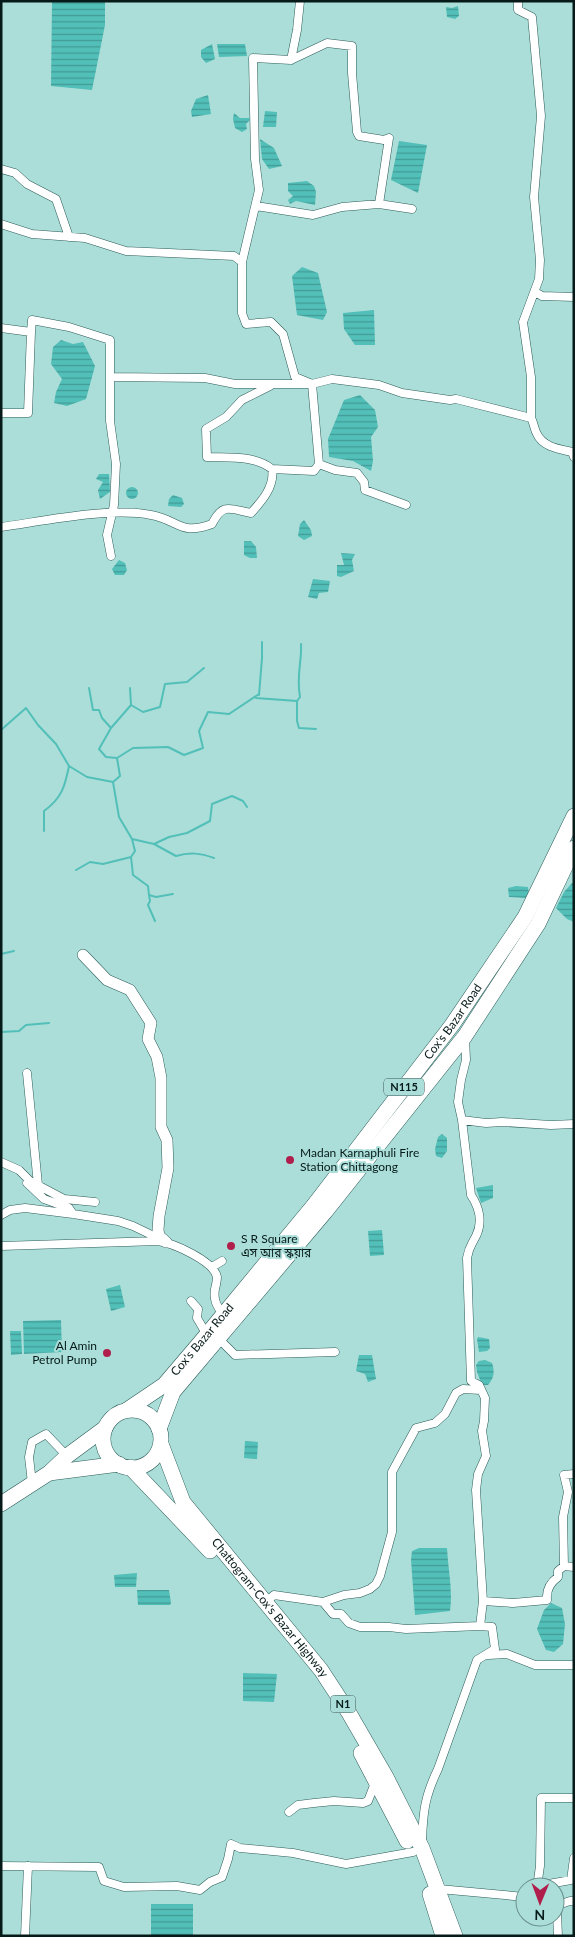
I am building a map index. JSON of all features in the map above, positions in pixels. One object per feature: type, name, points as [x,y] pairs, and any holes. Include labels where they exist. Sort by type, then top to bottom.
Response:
[{"type":"highway","name":"Cox's Bazar Road","points":[[160,1436],[173,1392],[212,1336],[222,1315],[314,1204],[452,1025],[525,917],[574,816]]},
{"type":"highway","name":"Cox's Bazar Road","points":[[127,1410],[164,1386],[325,1212],[464,1036],[538,924],[574,848]]},
{"type":"highway","points":[[1,1504],[49,1474],[67,1456],[105,1428],[116,1414],[127,1410],[140,1411],[147,1414],[152,1418],[160,1436],[159,1450],[144,1465],[49,1474]]},
{"type":"highway","points":[[105,1428],[103,1435],[108,1455],[125,1466]]},
{"type":"highway","name":"Chattogram-Cox's Bazar Highway","points":[[160,1436],[183,1502],[321,1670],[349,1713],[386,1777],[418,1850],[438,1889],[455,1936]]},
{"type":"highway","name":"Chattogram-Cox's Bazar Highway","points":[[125,1466],[228,1570],[311,1673],[364,1758],[375,1783],[418,1850],[444,1936]]},
{"type":"street","points":[[291,60],[300,1]]},
{"type":"street","points":[[518,1],[518,10],[532,17],[541,116],[534,197],[540,260],[539,279],[523,322],[531,377],[532,418],[536,434],[543,442],[554,448],[572,452],[574,457]]},
{"type":"street","points":[[312,384],[295,378],[283,334],[270,322],[246,324],[242,314],[242,262],[246,237],[259,190],[255,159],[254,58],[291,60],[327,44],[352,46],[352,73],[357,132],[359,136],[384,140],[389,138],[379,204]]},
{"type":"street","points":[[1,169],[15,173],[27,184],[56,199],[69,237]]},
{"type":"street","points":[[256,206],[313,215],[342,207],[379,204],[412,209]]},
{"type":"street","points":[[1,224],[32,234],[85,238],[126,251],[234,256],[242,262]]},
{"type":"street","points":[[535,292],[542,296],[574,296]]},
{"type":"street","points":[[1,413],[28,413],[32,320],[69,327],[110,340],[110,421],[116,464],[112,514],[108,535],[111,556]]},
{"type":"street","points":[[1,328],[31,332]]},
{"type":"street","points":[[110,377],[205,378],[235,384],[271,385],[312,384],[332,379],[379,385],[402,393],[450,400],[456,399],[532,418]]},
{"type":"street","points":[[272,470],[314,471],[319,464],[312,384]]},
{"type":"street","points":[[1,527],[112,514],[143,513],[164,517],[182,528],[200,529],[212,524],[218,512],[225,508],[251,513],[264,497],[274,478],[272,470],[265,463],[241,458],[208,457],[206,429],[226,417],[242,400],[271,385]]},
{"type":"street","points":[[319,464],[335,470],[357,474],[364,482],[365,490],[406,506]]},
{"type":"street","points":[[83,955],[107,980],[130,990],[151,1023],[148,1038],[157,1056],[161,1078],[161,1127],[167,1140],[168,1168],[158,1230],[159,1236],[166,1242]]},
{"type":"street","points":[[464,1036],[466,1060],[460,1080],[458,1102],[471,1195],[477,1204],[480,1225],[476,1237],[469,1246],[467,1258],[472,1359],[471,1381],[479,1385],[485,1398],[482,1431],[486,1456],[478,1474],[476,1490],[483,1601],[480,1626]]},
{"type":"street","points":[[27,1073],[38,1186]]},
{"type":"street","points":[[462,1120],[486,1123],[574,1124]]},
{"type":"street","points":[[1,1162],[44,1199],[69,1208],[73,1214]]},
{"type":"street","points":[[1,1162],[19,1170],[30,1181],[64,1199],[95,1202]]},
{"type":"street","points":[[1,1209],[25,1208],[73,1214],[118,1221],[133,1226],[196,1257],[212,1267],[217,1279],[215,1301],[222,1315]]},
{"type":"street","points":[[1,1215],[10,1210]]},
{"type":"street","points":[[1,1246],[166,1242]]},
{"type":"street","points":[[212,1267],[222,1261]]},
{"type":"street","points":[[190,1301],[198,1309],[197,1318],[212,1336],[235,1355],[335,1352]]},
{"type":"street","points":[[266,1602],[274,1595],[323,1602],[344,1595],[360,1593],[376,1584],[392,1532],[392,1472],[416,1428],[435,1423],[445,1414],[456,1394],[463,1389],[481,1390]]},
{"type":"street","points":[[32,1483],[29,1457],[32,1442],[46,1434],[67,1456]]},
{"type":"street","points":[[564,1566],[563,1517],[568,1492],[564,1475],[574,1474]]},
{"type":"street","points":[[483,1601],[547,1600],[552,1582],[558,1577],[558,1571],[564,1566],[574,1567]]},
{"type":"street","points":[[1,1866],[99,1867],[104,1880],[124,1887],[177,1886],[200,1890],[210,1882],[222,1877],[231,1844],[240,1848],[293,1853],[346,1864],[418,1850],[424,1807],[428,1793],[477,1660],[495,1649],[492,1627],[406,1630],[389,1627],[360,1627],[349,1623],[342,1614],[333,1614],[323,1602]]},
{"type":"street","points":[[477,1660],[490,1654],[507,1654],[535,1665],[574,1665]]},
{"type":"street","points":[[289,1812],[298,1805],[314,1802],[363,1803],[368,1801],[375,1783]]},
{"type":"street","points":[[538,1877],[541,1798],[574,1798]]},
{"type":"street","points":[[565,1881],[571,1880],[574,1858]]},
{"type":"street","points":[[25,1936],[28,1866]]},
{"type":"street","points":[[438,1889],[515,1896]]},
{"type":"water","points":[[52,1],[105,1],[105,25],[92,90],[51,86]]},
{"type":"water","points":[[458,6],[459,16],[455,19],[447,17],[446,7]]},
{"type":"water","points":[[212,44],[215,59],[206,63],[201,57],[201,50]]},
{"type":"water","points":[[217,44],[245,44],[247,56],[219,57]]},
{"type":"water","points":[[208,95],[211,114],[192,117],[191,111],[196,99]]},
{"type":"water","points":[[265,111],[277,112],[276,127],[263,127]]},
{"type":"water","points":[[234,113],[240,118],[249,118],[250,120],[246,124],[247,129],[242,132],[235,128]]},
{"type":"water","points":[[260,139],[274,148],[282,166],[269,169],[262,159]]},
{"type":"water","points":[[399,141],[427,145],[418,193],[391,180]]},
{"type":"water","points":[[307,181],[314,186],[316,192],[315,205],[296,201],[290,204],[288,200],[293,196],[288,191],[288,183]]},
{"type":"water","points":[[302,267],[318,273],[327,312],[323,320],[297,315],[292,276]]},
{"type":"water","points":[[374,310],[375,345],[355,345],[344,329],[343,313]]},
{"type":"water","points":[[61,340],[73,344],[83,342],[95,366],[86,399],[67,406],[54,403],[56,392],[62,379],[51,364],[53,347]]},
{"type":"water","points":[[360,395],[375,410],[378,427],[371,437],[373,461],[371,471],[353,461],[329,457],[328,439],[344,400]]},
{"type":"water","points":[[99,474],[109,474],[110,492],[100,499],[98,490],[103,482],[96,479]]},
{"type":"water","points":[[130,487],[134,487],[138,493],[134,499],[130,499],[126,495],[126,491]]},
{"type":"water","points":[[173,495],[182,498],[184,504],[181,507],[168,506],[169,499]]},
{"type":"water","points":[[304,520],[311,530],[312,536],[304,540],[298,536],[300,524]]},
{"type":"water","points":[[244,541],[251,541],[256,547],[257,558],[250,558],[244,555]]},
{"type":"water","points":[[341,553],[355,554],[352,560],[354,571],[341,577],[337,576],[337,565],[344,565]]},
{"type":"water","points":[[119,560],[125,563],[127,570],[124,575],[115,575],[112,569]]},
{"type":"water","points":[[313,579],[330,581],[328,592],[319,593],[317,599],[308,597]]},
{"type":"water","points":[[574,883],[574,922],[567,919],[556,908],[564,892]]},
{"type":"water","points":[[516,886],[528,887],[529,896],[526,898],[509,897],[508,888]]},
{"type":"water","points":[[442,1134],[447,1138],[447,1151],[442,1158],[436,1156],[435,1149],[438,1137]]},
{"type":"water","points":[[493,1185],[493,1198],[481,1203],[476,1188]]},
{"type":"water","points":[[382,1230],[384,1255],[370,1256],[368,1231]]},
{"type":"water","points":[[120,1285],[125,1307],[111,1311],[106,1289]]},
{"type":"water","points":[[61,1320],[62,1352],[24,1354],[23,1321]]},
{"type":"water","points":[[10,1331],[21,1331],[22,1354],[11,1355]]},
{"type":"water","points":[[478,1337],[489,1339],[490,1348],[487,1351],[479,1352]]},
{"type":"water","points":[[359,1355],[372,1355],[376,1379],[368,1382],[365,1374],[356,1371]]},
{"type":"water","points":[[485,1360],[492,1363],[493,1375],[488,1385],[482,1385],[476,1365],[479,1361]]},
{"type":"water","points":[[245,1441],[258,1442],[257,1459],[244,1458]]},
{"type":"water","points":[[419,1548],[447,1548],[451,1587],[450,1611],[415,1615],[411,1560],[412,1551]]},
{"type":"water","points":[[137,1573],[136,1587],[115,1587],[114,1575]]},
{"type":"water","points":[[137,1590],[169,1590],[171,1603],[170,1605],[138,1605]]},
{"type":"water","points":[[551,1603],[562,1608],[565,1624],[563,1644],[554,1652],[546,1650],[537,1629],[544,1610]]},
{"type":"water","points":[[243,1673],[277,1674],[274,1702],[243,1701]]},
{"type":"water","points":[[151,1904],[193,1904],[193,1936],[151,1936]]},
{"type":"waterway","points":[[259,695],[262,642]]},
{"type":"waterway","points":[[297,701],[300,697],[301,644]]},
{"type":"waterway","points":[[131,705],[143,712],[160,707],[165,684],[187,682],[204,668]]},
{"type":"waterway","points":[[89,688],[93,710],[99,710],[102,718],[111,728]]},
{"type":"waterway","points":[[113,782],[120,776],[117,758],[106,757],[99,749],[111,728],[131,705],[130,688]]},
{"type":"waterway","points":[[117,758],[133,748],[168,747],[184,755],[203,748],[199,731],[208,712],[229,714],[259,694]]},
{"type":"waterway","points":[[256,698],[297,701],[299,728],[316,729]]},
{"type":"waterway","points":[[1,730],[26,708],[38,725],[56,744],[69,766],[87,777],[113,782],[119,817],[132,839],[135,851],[131,857],[103,864],[90,862],[76,870]]},
{"type":"waterway","points":[[44,831],[44,811],[62,791],[69,766]]},
{"type":"waterway","points":[[154,844],[169,837],[187,833],[210,821],[212,804],[232,796],[243,801],[247,807]]},
{"type":"waterway","points":[[132,839],[154,844],[176,856],[195,854],[214,858]]},
{"type":"waterway","points":[[131,857],[133,875],[148,886],[149,895],[156,897],[173,894]]},
{"type":"waterway","points":[[149,895],[150,901],[148,905],[155,921]]},
{"type":"waterway","points":[[1,954],[14,951]]},
{"type":"waterway","points":[[1,1032],[19,1031],[26,1025],[49,1023]]},
{"type":"place","name":"Madan Karnaphuli Fire Station Chittagong","points":[[290,1160]]},
{"type":"place","name":"S R Square এস আর স্কয়ার","points":[[231,1246]]},
{"type":"place","name":"Al Amin Petrol Pump","points":[[107,1353]]}]
